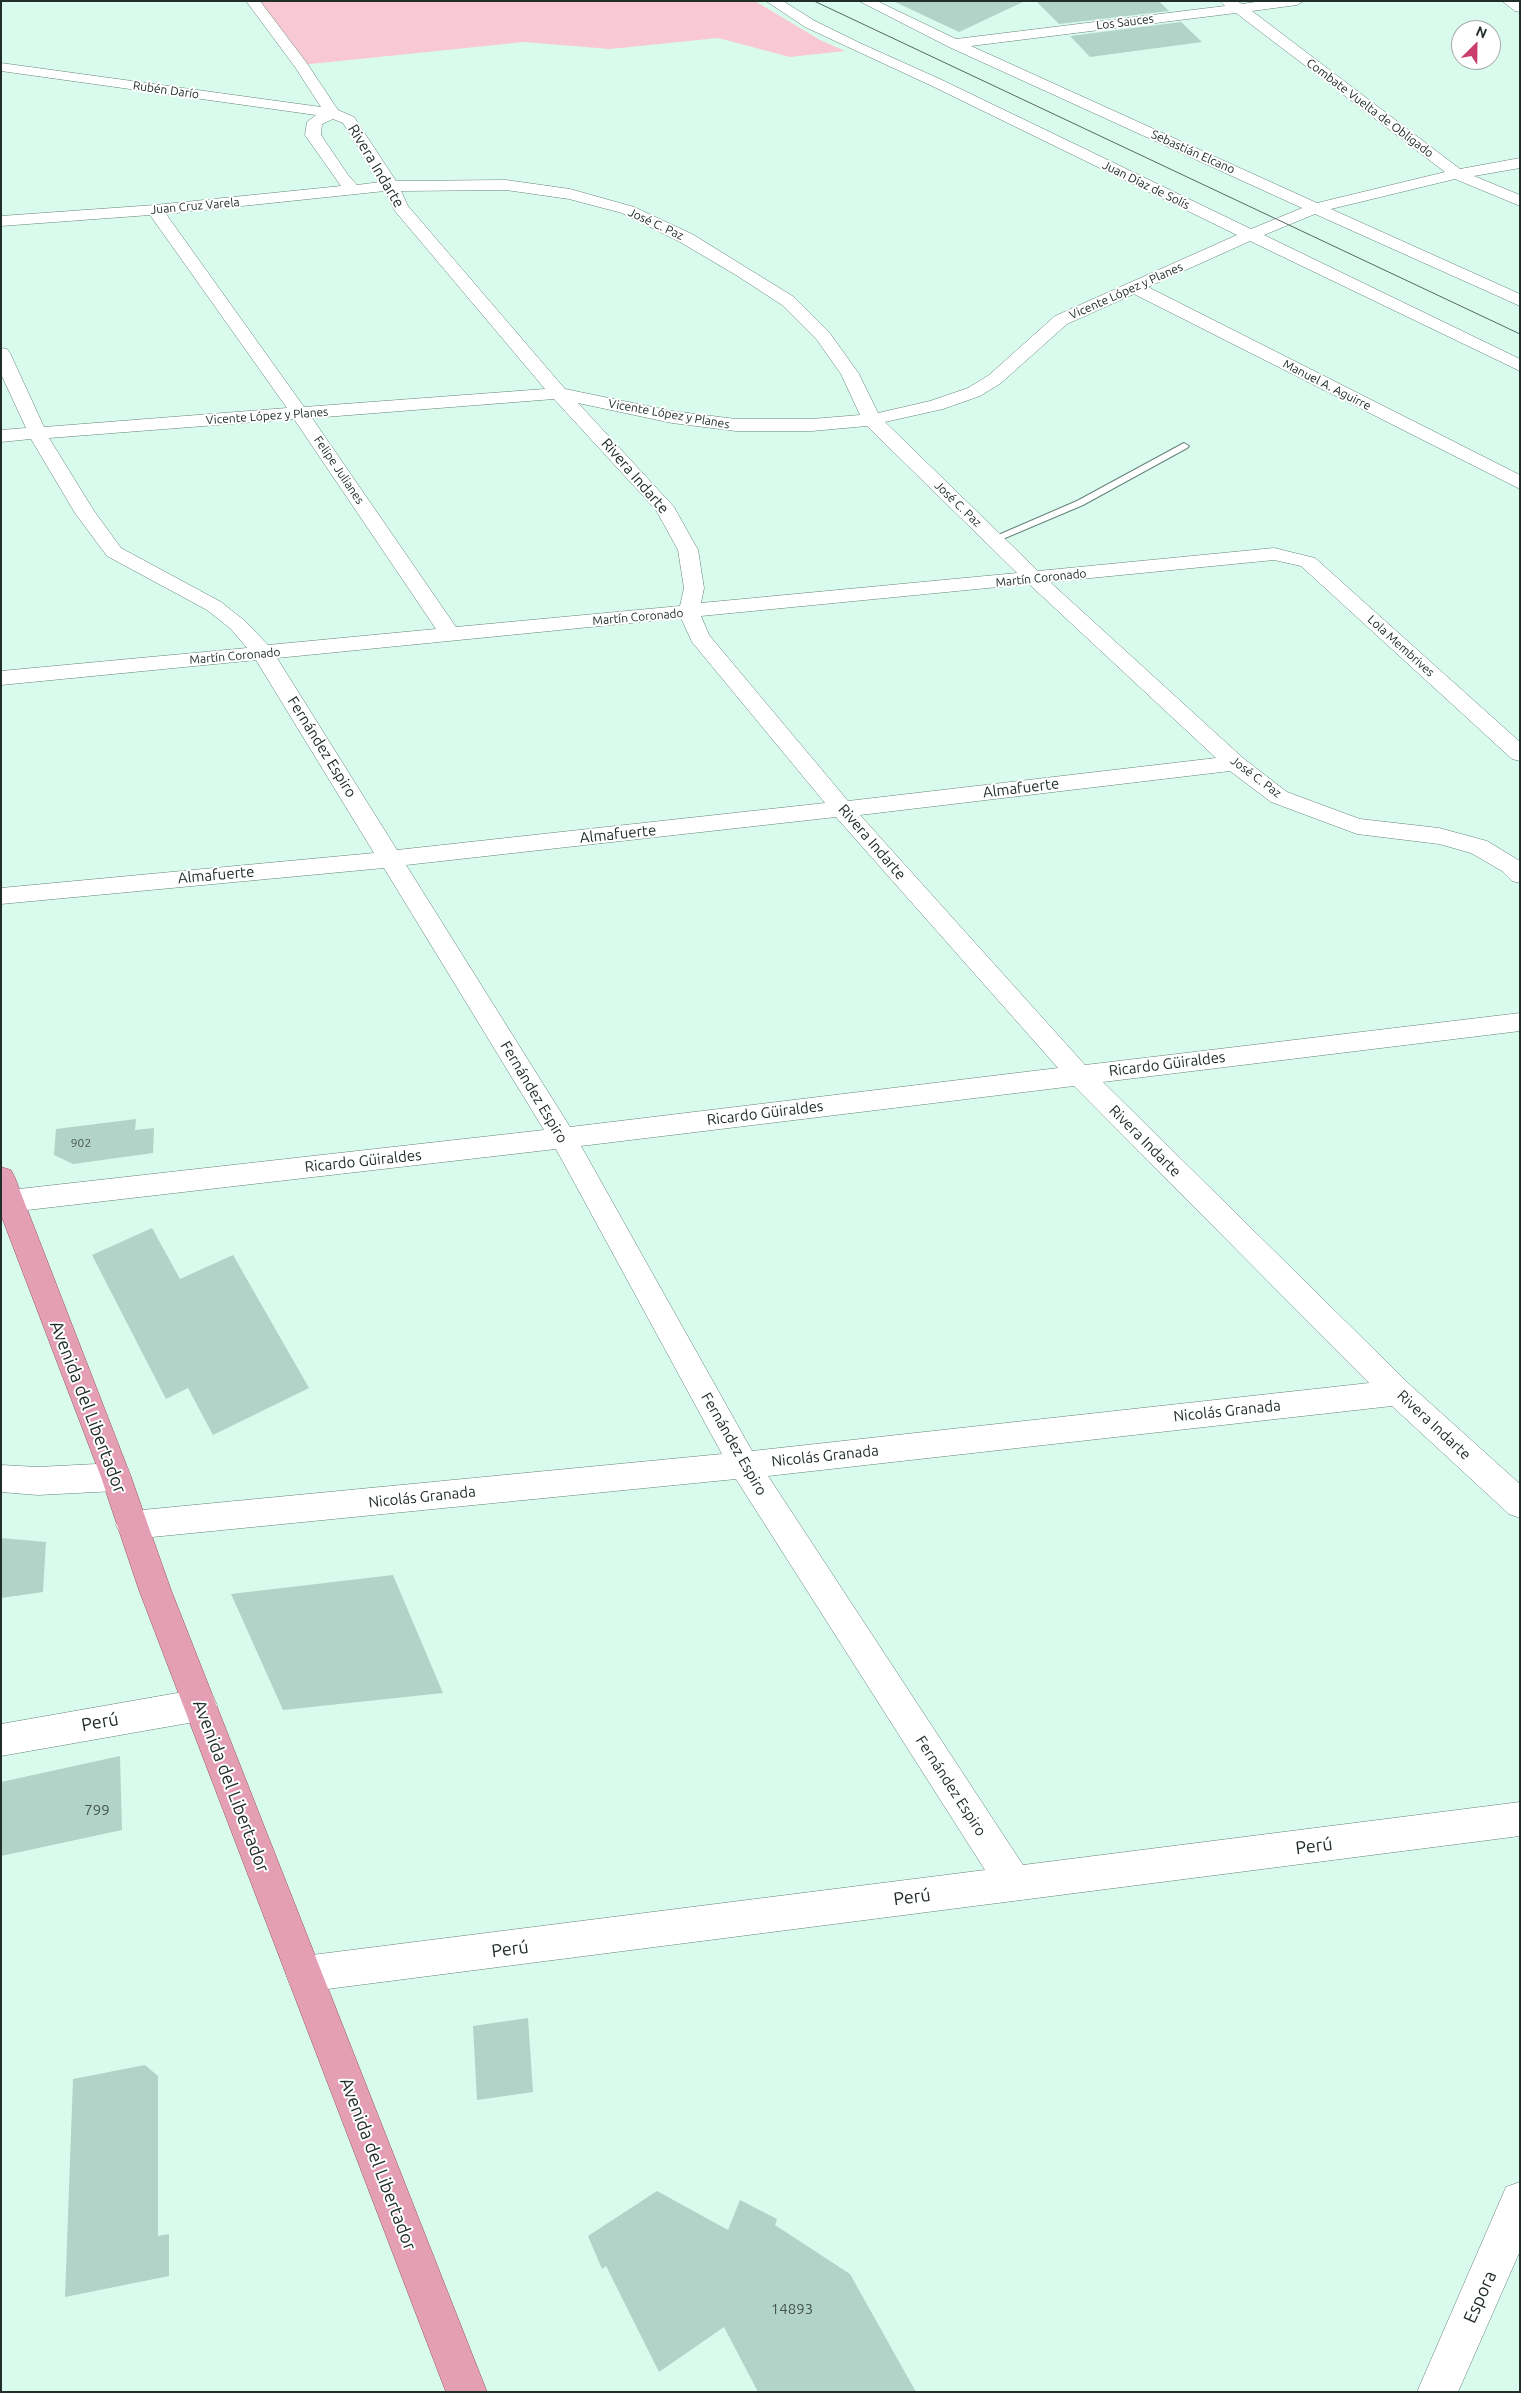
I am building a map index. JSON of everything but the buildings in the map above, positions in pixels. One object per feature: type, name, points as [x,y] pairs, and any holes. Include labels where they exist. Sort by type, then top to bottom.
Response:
[{"type":"main road","name":"Avenida del Libertador","points":[[6,1190],[116,1477],[132,1526],[200,1705],[467,2392]]},
{"type":"street","name":"Rivera Indarte","points":[[253,1],[301,65],[332,113],[349,120],[384,173],[401,208],[559,393],[664,507],[688,550],[694,588],[689,612],[699,637],[842,809],[1078,1074],[1398,1393],[1520,1504]]},
{"type":"street","name":"Juan Díaz de Solís","points":[[773,1],[810,24],[857,48],[937,83],[1520,366]]},
{"type":"street","name":"Sebastián Elcano","points":[[866,1],[954,44],[1520,301]]},
{"type":"street","name":"Los Sauces","points":[[954,44],[1233,5],[1297,1]]},
{"type":"street","points":[[1509,1],[1520,8]]},
{"type":"street","name":"Combate Vuelta de Obligado","points":[[1233,5],[1458,174],[1520,201]]},
{"type":"street","name":"Rubén Darío","points":[[1,67],[332,113]]},
{"type":"street","name":"Rivera Indarte","points":[[332,113],[315,122],[313,135],[342,178],[354,191]]},
{"type":"street","name":"Vicente López y Planes","points":[[1,436],[559,393],[672,417],[736,425],[812,425],[872,420],[936,405],[974,392],[995,379],[1062,320],[1249,235],[1317,208],[1458,174],[1520,163]]},
{"type":"street","name":"José C. Paz","points":[[389,186],[506,185],[570,194],[628,210],[694,242],[788,301],[823,336],[850,374],[872,420],[1035,579],[1235,763],[1279,797],[1357,826],[1439,836],[1479,847],[1510,865],[1520,875]]},
{"type":"street","name":"Juan Cruz Varela","points":[[1,221],[154,210],[389,186]]},
{"type":"street","name":"Felipe Julianes","points":[[154,210],[300,414],[451,635]]},
{"type":"street","name":"Manuel A. Aguirre","points":[[1134,287],[1520,482]]},
{"type":"street","name":"Fernández Espiro","points":[[1,353],[37,433],[84,512],[114,552],[214,606],[238,625],[263,653],[563,1138],[744,1464],[1015,1884]]},
{"type":"street","name":"Martín Coronado","points":[[1,678],[1035,579],[1274,554]]},
{"type":"street","name":"Lola Membrives","points":[[1274,554],[1308,562],[1520,754]]},
{"type":"street","name":"Almafuerte","points":[[1,896],[391,859],[1235,763]]},
{"type":"street","name":"Ricardo Güiraldes","points":[[6,1190],[563,1138],[1078,1074],[1520,1022]]},
{"type":"street","name":"Nicolás Granada","points":[[132,1526],[744,1464],[1398,1393]]},
{"type":"street","points":[[1,1478],[38,1481],[116,1477]]},
{"type":"street","name":"Perú","points":[[1,1740],[200,1705]]},
{"type":"street","name":"Perú","points":[[304,1974],[1520,1819]]},
{"type":"street","name":"Espora","points":[[1437,2392],[1512,2224],[1520,2201]]},
{"type":"lane","points":[[994,539],[1080,503],[1184,446]]},
{"type":"shaded area","points":[[257,1],[755,1],[820,40],[845,51],[790,57],[718,38],[610,49],[524,42],[301,65]]},
{"type":"tram line","points":[[814,1],[1520,334]]}]
